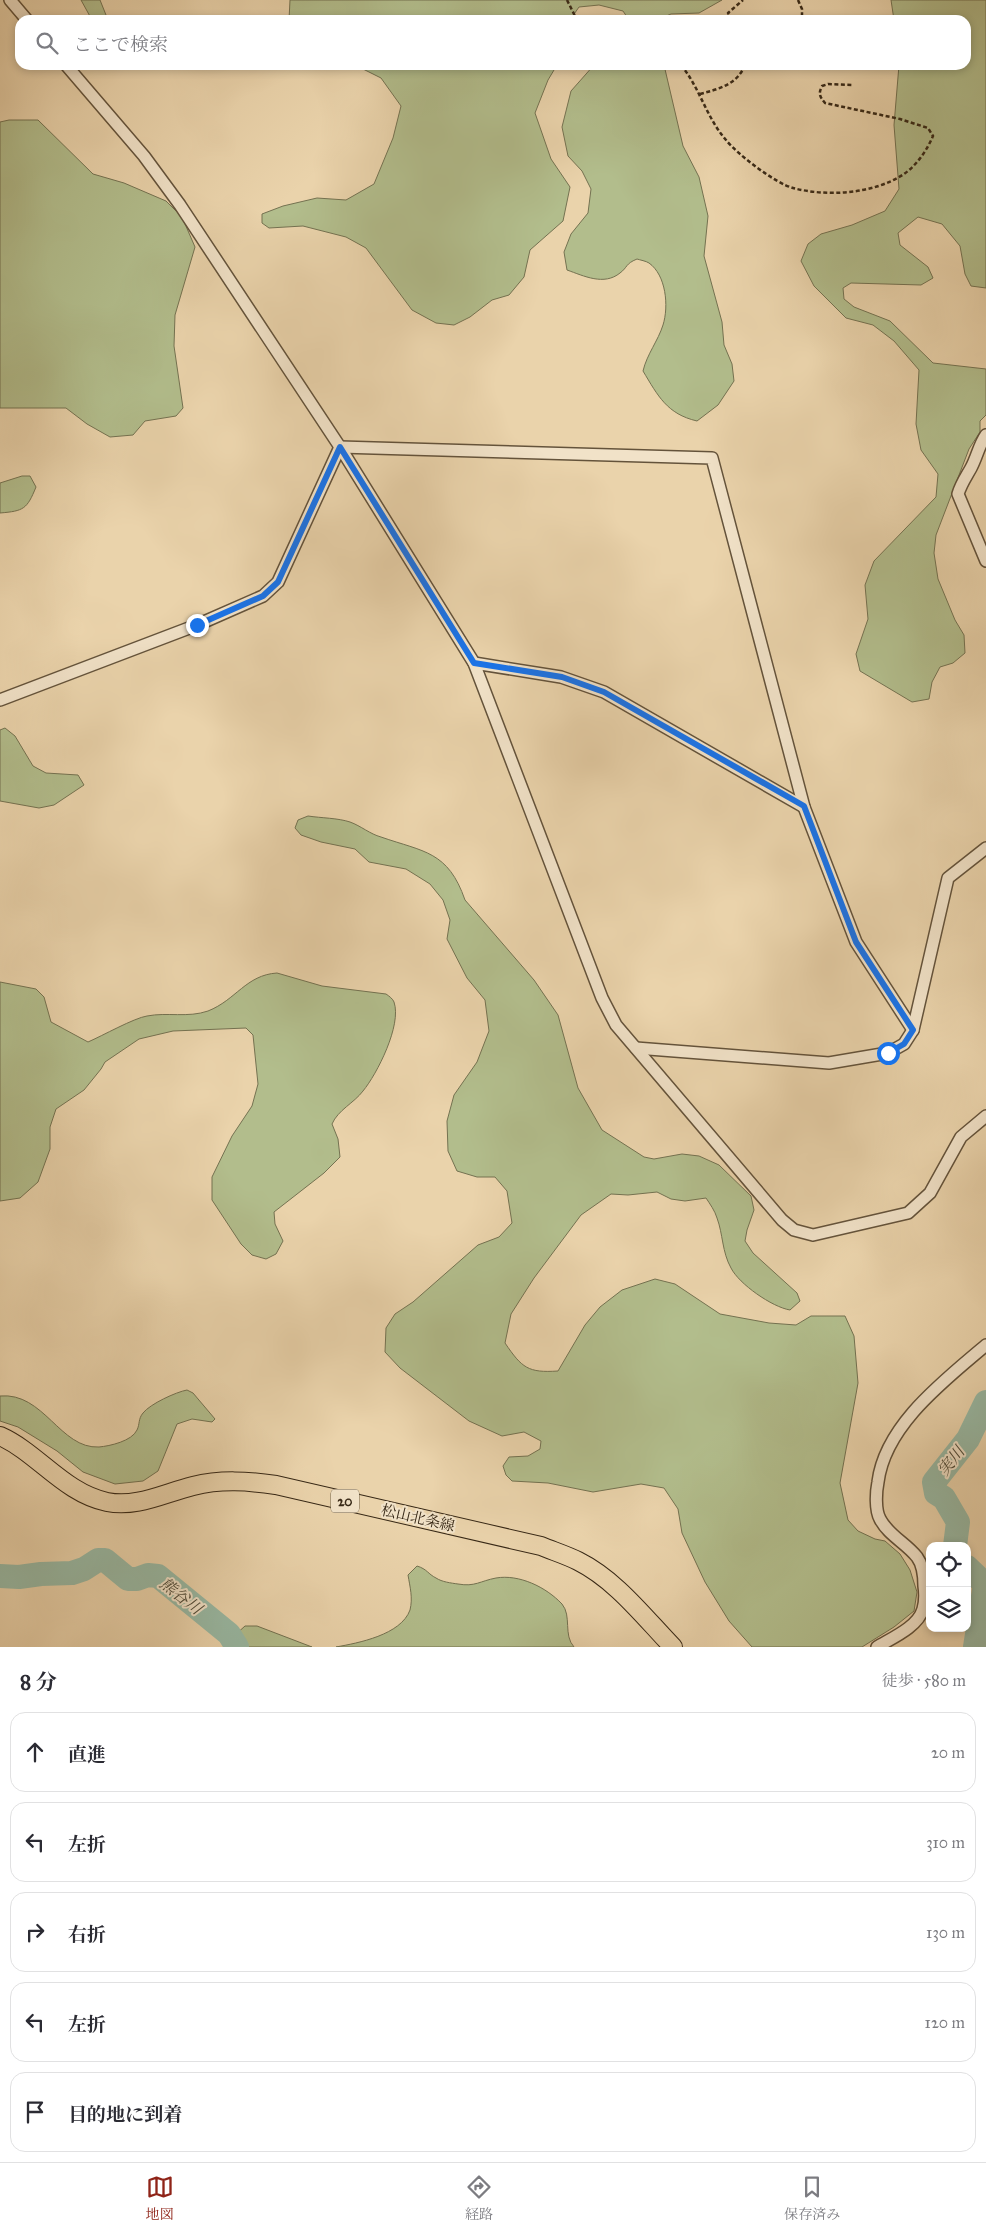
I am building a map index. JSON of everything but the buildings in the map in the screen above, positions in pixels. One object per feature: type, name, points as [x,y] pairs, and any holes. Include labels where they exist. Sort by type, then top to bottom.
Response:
[{"type":"main road","name":"松山北条線","points":[[0,1436],[29,1452],[72,1487],[107,1502],[142,1502],[192,1486],[244,1480],[276,1485],[541,1546],[578,1561],[599,1574],[620,1591],[673,1647]]},
{"type":"street","points":[[10,0],[23,15]]},
{"type":"street","points":[[70,70],[144,156],[180,205],[340,447],[474,663],[602,998],[616,1025],[782,1220],[794,1230],[813,1235],[908,1213],[930,1193],[961,1137],[986,1116]]},
{"type":"street","points":[[986,435],[979,445],[958,494],[986,561]]},
{"type":"street","points":[[0,700],[197,625],[263,596],[278,582],[340,447]]},
{"type":"street","points":[[340,447],[712,458],[804,806],[856,942],[913,1030]]},
{"type":"street","points":[[474,663],[562,677],[604,692],[804,806]]},
{"type":"street","points":[[636,1048],[829,1063],[888,1053],[904,1044],[913,1030],[948,878],[986,848]]},
{"type":"street","points":[[877,1647],[913,1623],[923,1610],[925,1596],[924,1576],[919,1559],[890,1532],[879,1518],[877,1482],[881,1465],[907,1419],[930,1394],[986,1345]]},
{"type":"path","points":[[567,0],[574,15]]},
{"type":"path","points":[[729,15],[728,13],[743,0]]},
{"type":"path","points":[[798,0],[802,9],[802,15]]},
{"type":"path","points":[[685,70],[700,94],[710,119],[726,141],[774,180],[792,188],[818,192],[845,192],[890,182],[905,174],[928,148],[934,136],[928,128],[900,119],[825,103],[820,96],[819,91],[822,86],[828,84],[853,85]]},
{"type":"path","points":[[700,94],[721,89],[735,81],[742,70]]},
{"type":"green space","points":[[81,0],[100,0],[106,15],[89,15]]},
{"type":"green space","points":[[290,0],[722,0],[699,13],[669,15],[626,15],[623,11],[599,5],[579,7],[573,15],[289,15]]},
{"type":"green space","points":[[891,0],[986,0],[986,288],[971,286],[965,274],[960,246],[942,224],[918,217],[898,233],[900,245],[928,267],[933,278],[921,285],[851,283],[843,288],[844,299],[854,307],[890,321],[933,363],[986,369],[986,415],[980,421],[980,432],[969,449],[936,535],[934,553],[938,579],[955,620],[964,635],[965,653],[953,663],[940,667],[932,682],[929,699],[912,702],[860,671],[856,654],[868,619],[865,585],[874,561],[936,497],[938,474],[921,450],[916,424],[919,370],[894,341],[873,325],[846,318],[814,286],[801,261],[808,244],[821,234],[852,225],[885,211],[899,189],[894,125],[899,70],[971,70],[971,15],[893,15]]},
{"type":"green space","points":[[365,70],[554,70],[535,113],[551,159],[570,187],[563,221],[530,250],[524,277],[509,295],[492,300],[470,317],[454,325],[436,323],[412,310],[366,248],[346,237],[303,226],[269,228],[262,223],[262,214],[283,206],[317,198],[346,200],[374,184],[393,138],[401,106],[381,78]]},
{"type":"green space","points":[[590,70],[665,70],[683,146],[699,177],[708,216],[704,256],[722,322],[724,345],[732,364],[734,381],[718,405],[697,421],[678,414],[664,403],[643,371],[661,331],[666,309],[665,291],[655,268],[648,262],[637,259],[630,262],[623,271],[614,277],[607,279],[594,279],[567,270],[564,252],[571,234],[588,213],[591,189],[582,171],[568,156],[562,127],[571,91]]},
{"type":"green space","points":[[9,120],[38,120],[93,174],[124,183],[166,201],[182,217],[195,247],[175,315],[174,346],[183,408],[176,416],[145,421],[133,435],[110,437],[87,424],[66,408],[0,408],[0,122]]},
{"type":"green space","points":[[22,476],[30,476],[36,487],[30,500],[20,510],[0,513],[0,483]]},
{"type":"green space","points":[[5,728],[15,736],[33,766],[46,773],[78,775],[84,785],[54,805],[39,808],[0,801],[0,730]]},
{"type":"green space","points":[[308,816],[350,822],[377,836],[422,851],[442,862],[451,872],[465,900],[534,980],[558,1015],[578,1088],[602,1130],[644,1157],[654,1159],[682,1154],[699,1156],[719,1165],[751,1196],[754,1210],[745,1241],[753,1253],[797,1293],[800,1301],[790,1310],[783,1308],[766,1300],[741,1281],[728,1262],[716,1215],[706,1198],[685,1201],[671,1199],[657,1192],[628,1195],[611,1194],[581,1215],[534,1278],[511,1314],[505,1343],[516,1358],[527,1367],[539,1371],[558,1371],[585,1325],[600,1307],[622,1290],[655,1279],[675,1284],[720,1314],[769,1323],[796,1325],[811,1316],[845,1316],[854,1336],[858,1383],[840,1483],[848,1520],[858,1531],[875,1539],[885,1541],[900,1554],[910,1570],[917,1592],[914,1611],[894,1627],[862,1647],[752,1647],[729,1621],[705,1582],[682,1533],[678,1509],[664,1488],[641,1484],[593,1492],[548,1483],[512,1481],[506,1475],[503,1466],[509,1457],[528,1456],[540,1449],[541,1441],[524,1432],[502,1436],[469,1421],[400,1368],[385,1352],[386,1328],[395,1314],[413,1302],[478,1245],[499,1237],[512,1223],[507,1191],[495,1177],[477,1177],[457,1171],[448,1151],[447,1121],[454,1095],[477,1062],[489,1031],[485,1000],[467,978],[447,939],[450,920],[443,900],[430,884],[406,869],[369,862],[355,849],[321,842],[301,835],[295,828],[298,820]]},
{"type":"green space","points":[[277,973],[322,986],[386,994],[393,1001],[396,1012],[387,1049],[375,1073],[363,1091],[338,1115],[332,1124],[338,1139],[340,1157],[324,1173],[274,1212],[275,1224],[283,1241],[276,1254],[266,1259],[252,1255],[241,1244],[212,1200],[212,1177],[232,1136],[252,1106],[258,1084],[253,1035],[246,1028],[173,1031],[139,1039],[105,1062],[84,1090],[56,1109],[50,1127],[50,1149],[38,1182],[20,1198],[0,1201],[0,982],[36,989],[44,997],[51,1022],[88,1042],[141,1017],[193,1014],[208,1011],[226,1001],[257,978]]},
{"type":"green space","points":[[187,1390],[193,1393],[215,1419],[212,1422],[192,1419],[177,1424],[158,1471],[143,1481],[115,1484],[83,1472],[57,1451],[18,1427],[0,1421],[0,1396],[15,1397],[29,1403],[73,1439],[85,1445],[99,1447],[115,1444],[130,1437],[137,1430],[140,1417],[146,1410],[163,1399]]},
{"type":"green space","points":[[417,1566],[438,1579],[450,1583],[469,1585],[505,1577],[523,1580],[540,1587],[556,1598],[565,1609],[569,1637],[574,1647],[336,1647],[367,1640],[388,1632],[405,1619],[410,1610],[411,1601],[408,1575]]},
{"type":"green space","points":[[245,1626],[257,1626],[312,1647],[237,1647],[235,1635]]},
{"type":"waterway","name":"実川","points":[[956,1542],[958,1522],[944,1498],[936,1493],[934,1482],[968,1439],[986,1402]]},
{"type":"waterway","name":"熊谷川","points":[[0,1576],[19,1577],[72,1573],[84,1569],[98,1560],[105,1560],[128,1579],[137,1579],[148,1575],[158,1576],[229,1634],[237,1647]]},
{"type":"waterway","name":"実川","points":[[971,1571],[985,1584],[975,1647]]},
{"type":"route","points":[[197,625],[263,596],[278,582],[340,447],[474,663],[562,677],[604,692],[804,806],[856,942],[913,1030],[904,1044],[888,1053]]}]
